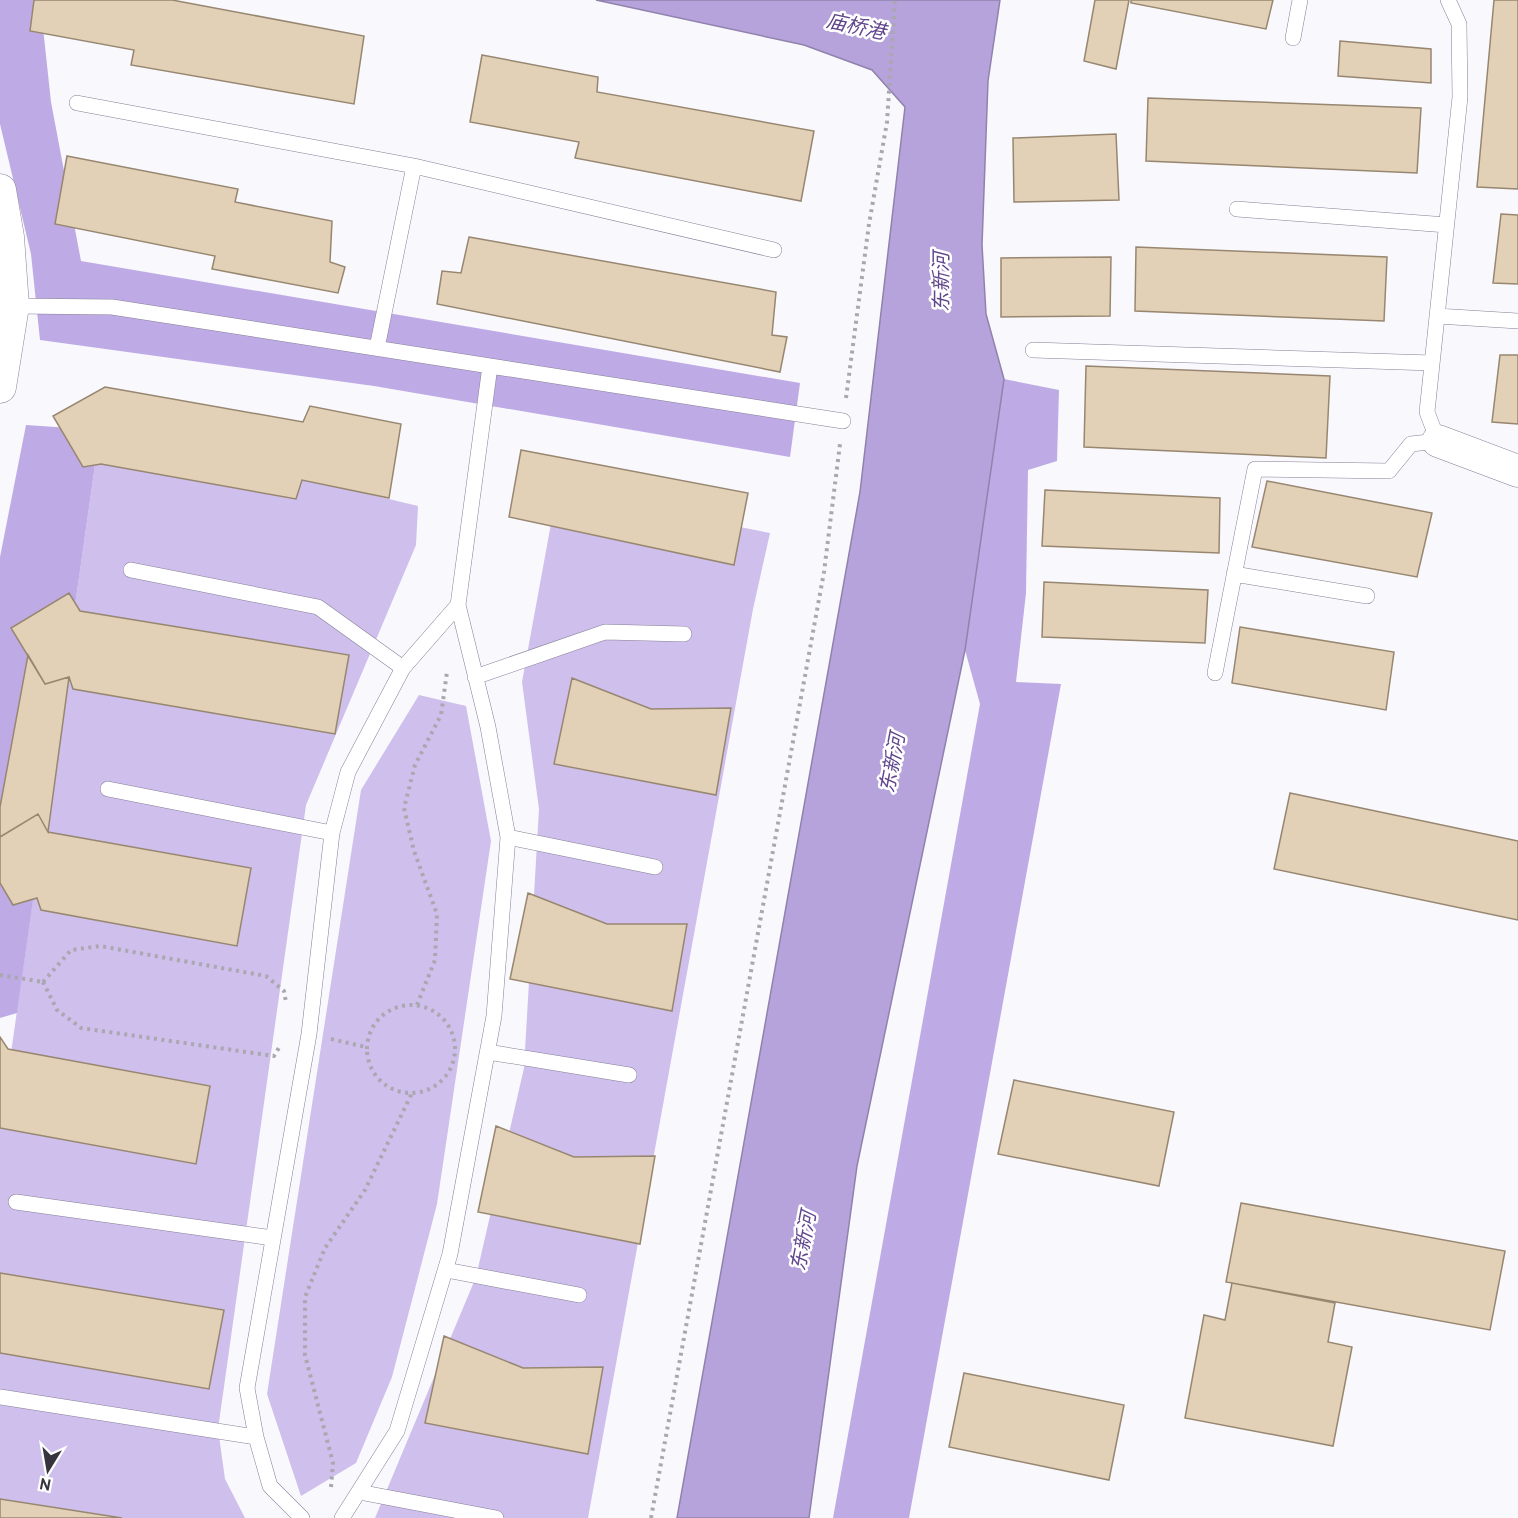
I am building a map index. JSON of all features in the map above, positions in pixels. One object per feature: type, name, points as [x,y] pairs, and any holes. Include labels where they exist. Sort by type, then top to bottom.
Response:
[{"type":"street","points":[[0,190],[8,237],[0,387]]},
{"type":"street","points":[[1438,441],[1518,471]]},
{"type":"lane","points":[[1293,38],[1300,0]]},
{"type":"lane","points":[[1215,673],[1255,469],[1389,471],[1411,444],[1438,441],[1427,411],[1460,97],[1459,24],[1448,0]]},
{"type":"lane","points":[[77,103],[414,166],[774,250]]},
{"type":"lane","points":[[377,348],[414,166]]},
{"type":"lane","points":[[1237,209],[1446,225]]},
{"type":"lane","points":[[6,307],[112,307],[843,421]]},
{"type":"lane","points":[[1437,316],[1518,321]]},
{"type":"lane","points":[[1033,350],[1432,363]]},
{"type":"lane","points":[[342,1518],[397,1431],[446,1270],[494,1016],[508,837],[488,727],[458,605],[490,366]]},
{"type":"lane","points":[[131,570],[318,607],[403,668]]},
{"type":"lane","points":[[1234,574],[1367,596]]},
{"type":"lane","points":[[302,1518],[270,1486],[256,1437],[247,1388],[309,1034],[332,833],[348,772],[403,668],[458,605]]},
{"type":"lane","points":[[476,677],[604,632],[684,634]]},
{"type":"lane","points":[[108,789],[332,833]]},
{"type":"lane","points":[[508,837],[655,867]]},
{"type":"lane","points":[[488,1052],[629,1075]]},
{"type":"lane","points":[[16,1202],[273,1238]]},
{"type":"lane","points":[[446,1270],[579,1295]]},
{"type":"lane","points":[[0,1397],[256,1437]]},
{"type":"lane","points":[[359,1492],[496,1518]]},
{"type":"path","points":[[651,1518],[824,572],[869,224],[887,122],[895,0]]},
{"type":"path","points":[[417,1005],[435,960],[437,914],[414,851],[404,808],[415,765],[441,715],[448,671]]},
{"type":"path","points":[[100,946],[266,976],[284,991],[289,1029],[274,1056],[81,1028],[57,1010],[43,982],[71,950],[100,946]]},
{"type":"path","points":[[0,975],[43,982]]},
{"type":"path","points":[[417,1005],[431,1009],[451,1029],[456,1044],[452,1065],[440,1083],[427,1091],[397,1092],[385,1085],[371,1068],[366,1047],[370,1032],[377,1020],[396,1008],[417,1005]]},
{"type":"path","points":[[289,1029],[366,1047]]},
{"type":"path","points":[[331,1496],[333,1463],[304,1355],[305,1297],[326,1248],[365,1190],[412,1093]]},
{"type":"shaded area","points":[[0,0],[40,0],[51,102],[81,261],[800,383],[790,457],[374,386],[40,340],[31,254],[0,124]]},
{"type":"shaded area","points":[[1004,379],[1059,390],[1057,461],[1028,470],[1026,593],[1016,682],[1061,684],[909,1518],[833,1518],[980,704],[965,650]]},
{"type":"shaded area","points":[[26,425],[100,430],[17,1013],[0,1018],[0,557]]},
{"type":"shaded area","points":[[100,430],[418,506],[416,545],[306,805],[218,1429],[225,1479],[245,1518],[0,1518],[0,1130]]},
{"type":"shaded area","points":[[557,491],[770,533],[753,609],[588,1518],[375,1518],[476,1277],[524,1068],[539,809],[522,682]]},
{"type":"shaded area","points":[[419,695],[466,706],[491,841],[437,1204],[392,1377],[356,1463],[301,1496],[267,1394],[361,790]]},
{"type":"water","points":[[596,0],[1000,0],[988,81],[982,245],[986,314],[1004,379],[965,650],[857,1166],[809,1518],[677,1518],[860,492],[905,107],[872,70],[804,45]]},
{"type":"building","points":[[34,0],[172,0],[364,36],[354,104],[131,65],[134,50],[30,31]]},
{"type":"building","points":[[1095,0],[1129,0],[1116,69],[1084,61]]},
{"type":"building","points":[[1131,0],[1273,0],[1266,29],[1131,3]]},
{"type":"building","points":[[1494,0],[1518,0],[1518,189],[1477,187]]},
{"type":"building","points":[[1340,41],[1431,49],[1431,83],[1338,76]]},
{"type":"building","points":[[482,55],[598,77],[597,92],[814,131],[801,201],[575,158],[579,142],[470,122]]},
{"type":"building","points":[[1148,98],[1421,108],[1417,173],[1146,161]]},
{"type":"building","points":[[1116,134],[1119,200],[1014,202],[1013,138]]},
{"type":"building","points":[[67,156],[238,189],[235,202],[332,221],[330,262],[345,267],[338,293],[212,269],[215,256],[55,224]]},
{"type":"building","points":[[1501,214],[1518,215],[1518,284],[1493,283]]},
{"type":"building","points":[[469,237],[776,292],[772,335],[787,337],[780,372],[437,304],[442,271],[461,273]]},
{"type":"building","points":[[1136,247],[1387,257],[1384,321],[1135,311]]},
{"type":"building","points":[[1111,257],[1110,316],[1001,317],[1001,258]]},
{"type":"building","points":[[1500,355],[1518,355],[1518,424],[1492,422]]},
{"type":"building","points":[[1086,366],[1330,376],[1326,458],[1084,447]]},
{"type":"building","points":[[105,387],[303,422],[310,406],[401,424],[389,498],[302,480],[296,499],[101,464],[83,467],[53,416]]},
{"type":"building","points":[[521,450],[748,493],[734,565],[509,517]]},
{"type":"building","points":[[1267,481],[1432,513],[1417,577],[1252,547]]},
{"type":"building","points":[[1045,490],[1220,498],[1219,553],[1042,546]]},
{"type":"building","points":[[1044,582],[1208,590],[1205,643],[1042,637]]},
{"type":"building","points":[[69,593],[80,611],[349,655],[335,734],[73,689],[69,677],[45,684],[11,628]]},
{"type":"building","points":[[1240,627],[1394,652],[1386,710],[1232,683]]},
{"type":"building","points":[[28,655],[45,684],[69,677],[48,832],[38,814],[0,837],[0,807]]},
{"type":"building","points":[[572,678],[651,709],[731,708],[716,795],[554,764]]},
{"type":"building","points":[[1290,793],[1518,841],[1518,920],[1274,869]]},
{"type":"building","points":[[38,814],[48,832],[251,868],[237,946],[41,910],[37,898],[13,905],[0,883],[0,837]]},
{"type":"building","points":[[528,893],[607,924],[687,924],[672,1011],[510,979]]},
{"type":"building","points":[[0,1037],[8,1049],[210,1086],[196,1164],[0,1128]]},
{"type":"building","points":[[1014,1080],[1174,1112],[1159,1186],[998,1154]]},
{"type":"building","points":[[496,1126],[574,1157],[655,1156],[640,1244],[478,1212]]},
{"type":"building","points":[[1241,1203],[1505,1251],[1490,1330],[1226,1282]]},
{"type":"building","points":[[0,1273],[224,1310],[209,1389],[0,1353]]},
{"type":"building","points":[[1232,1283],[1335,1303],[1328,1342],[1352,1347],[1333,1446],[1185,1418],[1204,1315],[1225,1320]]},
{"type":"building","points":[[444,1336],[523,1368],[603,1367],[588,1454],[425,1423]]},
{"type":"building","points":[[964,1373],[1124,1405],[1109,1480],[949,1447]]},
{"type":"building","points":[[0,1499],[122,1518],[0,1518]]},
{"type":"water label","name":"庙桥港","points":[[856,26]]},
{"type":"water label","name":"东新河","points":[[941,282]]},
{"type":"water label","name":"东新河","points":[[892,763]]},
{"type":"water label","name":"东新河","points":[[803,1241]]}]
